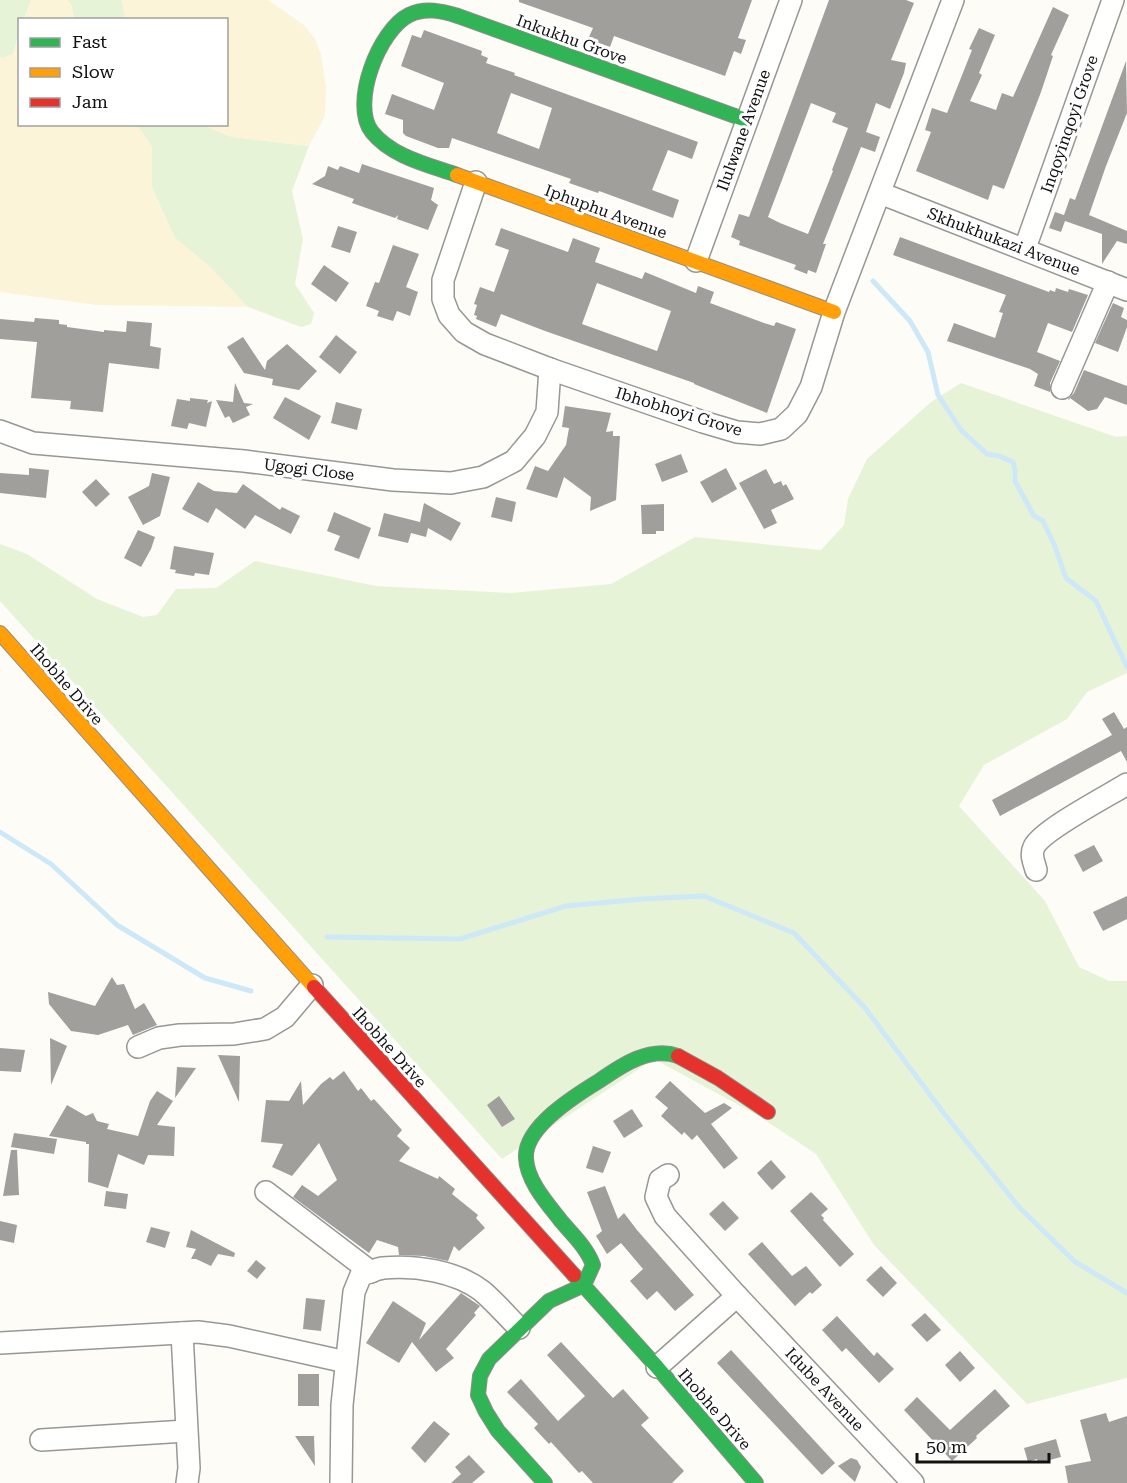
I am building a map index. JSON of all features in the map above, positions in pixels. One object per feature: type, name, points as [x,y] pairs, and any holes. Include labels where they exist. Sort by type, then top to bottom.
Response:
[{"type":"street","name":"Ilulwane Avenue","points":[[696,261],[790,0]]},
{"type":"street","name":"Ibhobhoyi Grove","points":[[476,182],[443,280],[443,299],[449,315],[464,332],[485,344],[550,369],[703,422],[737,432],[760,434],[781,429],[801,408],[811,387],[834,312],[953,0]]},
{"type":"street","name":"Inqoyinqoyi Grove","points":[[1025,248],[1113,0]]},
{"type":"street","name":"Inkukhu Grove","points":[[372,133],[366,121],[364,102],[369,79],[384,40],[395,25],[406,17],[427,10],[481,24],[746,120]]},
{"type":"street","name":"Iphuphu Avenue","points":[[372,133],[405,156],[834,312]]},
{"type":"street","name":"Skhukhukazi Avenue","points":[[880,193],[1118,286]]},
{"type":"street","points":[[1062,388],[1118,286]]},
{"type":"street","name":"Ugogi Close","points":[[0,431],[33,443],[244,461],[393,480],[451,483],[483,477],[514,461],[535,436],[547,412],[550,369]]},
{"type":"street","name":"Ihobhe Drive","points":[[0,633],[312,985],[657,1367],[756,1483]]},
{"type":"street","points":[[1036,870],[1032,856],[1034,846],[1049,831],[1127,784]]},
{"type":"street","points":[[138,1047],[159,1038],[180,1035],[234,1034],[265,1029],[285,1017],[312,985]]},
{"type":"street","points":[[545,1483],[498,1431],[478,1395],[480,1376],[489,1359],[549,1301],[584,1285],[593,1265],[589,1254],[538,1190],[529,1175],[525,1154],[529,1141],[538,1128],[579,1095],[626,1064],[659,1052],[686,1060],[768,1112]]},
{"type":"street","name":"Idube Avenue","points":[[668,1175],[660,1180],[656,1197],[662,1210],[737,1296],[914,1483]]},
{"type":"street","points":[[266,1192],[371,1272]]},
{"type":"street","points":[[341,1483],[342,1405],[346,1362],[354,1292],[361,1275],[381,1269],[410,1268],[427,1269],[457,1277],[480,1289],[519,1328]]},
{"type":"street","points":[[657,1367],[737,1296]]},
{"type":"street","points":[[0,1343],[198,1332],[229,1336],[346,1362]]},
{"type":"street","points":[[182,1333],[189,1468],[187,1483]]},
{"type":"street","points":[[41,1440],[186,1431]]},
{"type":"green space","points":[[0,0],[31,0],[24,18],[18,18],[18,36],[13,54],[0,57]]},
{"type":"green space","points":[[67,0],[122,0],[125,18],[74,18],[71,4]]},
{"type":"green space","points":[[138,126],[205,126],[232,137],[309,146],[292,191],[303,239],[295,284],[314,313],[311,324],[301,327],[248,307],[209,266],[175,238],[152,188],[152,147]]},
{"type":"green space","points":[[961,383],[1116,437],[1127,436],[1127,673],[1087,692],[1067,719],[984,765],[959,806],[1045,901],[1079,967],[1109,981],[1127,981],[1127,1378],[1027,1404],[874,1245],[816,1154],[757,1115],[654,1059],[502,1159],[0,601],[0,544],[27,554],[97,599],[143,617],[157,615],[176,589],[216,588],[255,561],[376,586],[511,593],[611,584],[695,537],[821,550],[844,525],[848,499],[867,459],[931,402]]},
{"type":"sand","points":[[31,0],[67,0],[71,4],[74,18],[24,18]]},
{"type":"sand","points":[[122,0],[268,0],[304,25],[315,39],[321,55],[326,87],[325,116],[309,146],[232,137],[205,126],[228,126],[228,18],[125,18]]},
{"type":"sand","points":[[18,36],[18,126],[138,126],[152,147],[152,188],[175,238],[209,266],[248,307],[97,305],[0,292],[0,57],[13,54]]},
{"type":"building","points":[[519,0],[752,0],[738,38],[746,40],[741,54],[734,51],[725,76],[614,36],[610,47],[588,39],[593,28],[519,2]]},
{"type":"building","points":[[829,0],[906,0],[914,3],[891,60],[906,63],[904,73],[890,109],[876,103],[866,132],[880,137],[875,152],[861,147],[823,244],[826,244],[816,273],[808,270],[807,274],[794,269],[796,265],[739,245],[740,241],[731,237],[739,214],[749,217]],"holes":[[[811,103],[836,113],[832,122],[848,128],[808,234],[768,217]]]},
{"type":"building","points":[[1053,7],[1069,15],[1051,55],[1053,56],[1041,92],[1004,189],[993,185],[988,200],[916,171],[931,132],[925,130],[932,108],[947,113],[972,50],[969,49],[979,28],[995,35],[979,73],[982,75],[970,101],[996,110],[1002,93],[1013,97]]},
{"type":"building","points":[[424,30],[482,51],[481,55],[488,58],[486,63],[515,73],[514,75],[698,142],[692,159],[668,150],[652,190],[679,200],[673,218],[599,191],[598,193],[569,183],[571,179],[452,138],[449,148],[438,148],[406,136],[403,133],[403,120],[385,114],[392,94],[434,110],[444,83],[401,66],[412,35],[421,38]],"holes":[[[511,93],[552,108],[539,149],[497,133]]]},
{"type":"building","points":[[1126,61],[1127,113],[1089,215],[1127,231],[1127,244],[1117,241],[1102,264],[1102,234],[1065,221],[1061,232],[1049,228],[1055,212],[1064,215],[1070,198],[1075,200]]},
{"type":"building","points":[[362,164],[434,188],[431,200],[438,205],[428,230],[397,219],[398,215],[395,218],[352,203],[354,199],[312,184],[325,176],[328,166],[338,170],[340,166],[359,173]]},
{"type":"building","points":[[338,226],[357,232],[350,253],[331,247]]},
{"type":"building","points":[[501,228],[568,252],[573,238],[600,248],[595,262],[642,279],[645,272],[696,293],[698,286],[714,292],[710,303],[764,323],[774,326],[776,322],[796,329],[767,413],[694,383],[501,314],[496,327],[476,319],[477,316],[474,315],[477,305],[474,304],[480,287],[494,292],[509,250],[495,245]],"holes":[[[597,283],[671,311],[657,351],[582,324]]]},
{"type":"building","points":[[900,237],[1049,292],[1050,290],[1055,292],[1056,288],[1068,292],[1069,289],[1088,295],[1072,332],[1048,323],[1037,352],[1060,361],[1050,383],[1050,392],[1034,386],[1038,374],[1030,369],[947,341],[954,323],[995,338],[1003,313],[999,312],[1006,295],[893,255]]},
{"type":"building","points":[[393,245],[419,254],[406,287],[418,292],[410,316],[397,311],[393,321],[377,316],[379,311],[366,306],[375,282],[379,283]]},
{"type":"building","points":[[324,265],[349,283],[336,302],[311,284]]},
{"type":"building","points":[[1113,303],[1124,308],[1121,317],[1127,320],[1127,327],[1118,352],[1095,343]]},
{"type":"building","points":[[35,318],[59,320],[59,324],[67,325],[67,327],[104,332],[104,330],[126,332],[127,321],[152,323],[150,346],[161,348],[159,369],[109,363],[103,412],[70,409],[71,401],[31,398],[37,342],[0,339],[0,319],[34,322]]},
{"type":"building","points":[[336,335],[357,352],[340,374],[319,357]]},
{"type":"building","points":[[243,337],[265,370],[267,361],[287,344],[317,371],[299,390],[272,385],[273,379],[244,373],[227,347]]},
{"type":"building","points":[[1084,370],[1127,386],[1127,405],[1105,397],[1097,409],[1088,411],[1070,398],[1069,400],[1068,399],[1074,393]]},
{"type":"building","points":[[235,383],[244,403],[253,404],[246,407],[250,415],[233,423],[229,416],[225,418],[216,400],[233,402]]},
{"type":"building","points":[[285,397],[321,416],[309,440],[273,418]]},
{"type":"building","points":[[190,398],[208,400],[207,403],[212,401],[206,427],[189,423],[187,429],[171,426],[177,399],[190,401]]},
{"type":"building","points":[[336,402],[362,409],[357,430],[331,423]]},
{"type":"building","points":[[565,406],[611,413],[606,432],[613,431],[613,436],[620,436],[616,500],[590,511],[591,497],[564,477],[557,498],[526,489],[535,466],[548,471],[566,445],[569,428],[562,427]]},
{"type":"building","points":[[681,454],[688,472],[662,482],[655,464]]},
{"type":"building","points":[[29,468],[49,470],[46,498],[0,493],[0,473],[29,475]]},
{"type":"building","points":[[726,468],[737,489],[712,503],[700,482]]},
{"type":"building","points":[[766,469],[774,484],[781,481],[783,486],[786,484],[794,499],[771,510],[777,523],[764,529],[739,483]]},
{"type":"building","points":[[152,473],[170,477],[160,516],[143,525],[128,497],[149,486]]},
{"type":"building","points":[[96,479],[110,494],[96,507],[82,492]]},
{"type":"building","points":[[198,482],[214,491],[237,493],[243,484],[280,510],[282,507],[300,516],[291,534],[255,515],[245,529],[216,508],[208,523],[182,509]]},
{"type":"building","points":[[496,497],[516,502],[512,522],[491,517]]},
{"type":"building","points":[[424,503],[461,523],[451,541],[428,528],[426,537],[411,533],[408,543],[378,536],[384,513],[420,522]]},
{"type":"building","points":[[664,504],[664,531],[656,531],[656,534],[642,534],[641,505]]},
{"type":"building","points":[[334,512],[371,528],[359,559],[334,550],[340,536],[327,531]]},
{"type":"building","points":[[138,530],[155,537],[141,567],[124,558]]},
{"type":"building","points":[[174,546],[214,553],[209,575],[195,573],[194,576],[175,573],[176,570],[170,569]]},
{"type":"building","points":[[1114,712],[1124,729],[1127,727],[1127,762],[1121,751],[1000,816],[992,800],[1112,735],[1102,719]]},
{"type":"building","points":[[1094,845],[1103,861],[1083,872],[1074,855]]},
{"type":"building","points":[[1127,896],[1127,919],[1103,931],[1093,912]]},
{"type":"building","points":[[112,977],[117,985],[124,984],[135,1009],[144,1003],[157,1025],[133,1035],[128,1025],[98,1035],[71,1031],[49,1004],[48,992],[95,1006]]},
{"type":"building","points":[[50,1038],[67,1046],[51,1085]]},
{"type":"building","points":[[0,1048],[25,1050],[21,1072],[0,1071]]},
{"type":"building","points":[[218,1055],[240,1056],[239,1102]]},
{"type":"building","points":[[177,1067],[196,1068],[175,1098]]},
{"type":"building","points":[[344,1071],[358,1091],[361,1088],[371,1101],[374,1099],[402,1130],[397,1136],[410,1148],[399,1161],[438,1179],[439,1176],[455,1189],[452,1194],[478,1215],[476,1218],[485,1228],[459,1251],[454,1246],[448,1261],[424,1256],[399,1255],[398,1247],[377,1240],[369,1253],[293,1197],[302,1185],[318,1196],[337,1180],[319,1143],[292,1176],[272,1167],[283,1144],[261,1142],[266,1100],[289,1101],[301,1081],[303,1105],[321,1084],[330,1077],[333,1080]]},
{"type":"building","points":[[670,1081],[705,1113],[724,1103],[732,1108],[711,1124],[738,1158],[724,1169],[697,1135],[692,1140],[684,1132],[682,1135],[661,1116],[668,1108],[655,1097]]},
{"type":"building","points":[[157,1091],[173,1101],[157,1125],[175,1127],[174,1156],[148,1155],[144,1165],[118,1154],[108,1188],[88,1182],[89,1144],[49,1136],[67,1105],[86,1116],[93,1113],[97,1121],[109,1124],[107,1129],[138,1136],[150,1101]]},
{"type":"building","points":[[499,1096],[515,1119],[502,1127],[487,1105]]},
{"type":"building","points":[[632,1109],[643,1126],[624,1138],[613,1121]]},
{"type":"building","points":[[14,1133],[57,1139],[54,1154],[11,1147]]},
{"type":"building","points":[[593,1146],[611,1152],[603,1173],[586,1168]]},
{"type":"building","points":[[11,1150],[17,1150],[19,1195],[3,1196]]},
{"type":"building","points":[[771,1160],[786,1177],[772,1190],[757,1173]]},
{"type":"building","points":[[605,1186],[618,1219],[624,1213],[694,1295],[675,1311],[657,1291],[647,1300],[630,1281],[643,1269],[621,1243],[607,1254],[596,1236],[602,1231],[587,1192]]},
{"type":"building","points":[[106,1191],[128,1194],[126,1209],[104,1206]]},
{"type":"building","points":[[811,1192],[828,1209],[821,1215],[823,1220],[854,1254],[840,1267],[790,1211]]},
{"type":"building","points":[[723,1201],[739,1218],[725,1231],[709,1214]]},
{"type":"building","points":[[0,1221],[17,1225],[14,1243],[0,1240]]},
{"type":"building","points":[[151,1227],[170,1232],[165,1248],[146,1242]]},
{"type":"building","points":[[191,1230],[235,1253],[234,1257],[218,1254],[211,1266],[191,1259],[196,1249],[186,1247]]},
{"type":"building","points":[[762,1242],[792,1276],[806,1266],[822,1285],[812,1294],[810,1292],[795,1306],[748,1254]]},
{"type":"building","points":[[256,1260],[266,1268],[257,1279],[247,1271]]},
{"type":"building","points":[[881,1266],[897,1283],[883,1297],[866,1280]]},
{"type":"building","points":[[461,1293],[480,1306],[474,1313],[476,1315],[446,1349],[454,1358],[436,1372],[412,1342],[399,1363],[366,1343],[393,1301],[426,1323],[419,1340]]},
{"type":"building","points":[[306,1298],[325,1300],[321,1331],[303,1329]]},
{"type":"building","points":[[925,1313],[941,1330],[927,1342],[911,1325]]},
{"type":"building","points":[[837,1316],[874,1356],[877,1352],[894,1369],[879,1383],[846,1348],[842,1352],[822,1330]]},
{"type":"building","points":[[561,1342],[613,1398],[623,1389],[649,1418],[641,1425],[684,1471],[672,1483],[593,1483],[582,1471],[579,1473],[551,1442],[549,1444],[534,1428],[538,1424],[507,1392],[521,1379],[558,1421],[585,1396],[547,1355]]},
{"type":"building","points":[[731,1350],[835,1463],[822,1475],[717,1363]]},
{"type":"building","points":[[960,1351],[975,1368],[960,1382],[945,1365]]},
{"type":"building","points":[[298,1374],[319,1374],[319,1406],[298,1406]]},
{"type":"building","points":[[995,1389],[1010,1406],[952,1461],[904,1410],[917,1397],[950,1430]]},
{"type":"building","points":[[1106,1413],[1109,1422],[1127,1416],[1127,1483],[1068,1483],[1065,1466],[1091,1461],[1080,1420]]},
{"type":"building","points":[[434,1421],[450,1434],[425,1463],[411,1448]]},
{"type":"building","points":[[295,1436],[314,1436],[315,1466]]},
{"type":"building","points":[[1056,1439],[1061,1457],[1038,1463],[1037,1459],[1028,1462],[1024,1448]]},
{"type":"building","points":[[469,1455],[485,1472],[472,1483],[451,1483],[461,1474],[455,1467]]},
{"type":"building","points":[[851,1458],[857,1460],[861,1467],[855,1482],[838,1466]]},
{"type":"waterway","points":[[873,281],[910,321],[928,352],[938,395],[961,430],[987,454],[1013,462],[1015,481],[1034,516],[1043,521],[1066,578],[1096,601],[1127,667]]},
{"type":"waterway","points":[[0,832],[51,864],[117,925],[205,978],[251,991]]},
{"type":"waterway","points":[[327,937],[460,939],[566,906],[704,896],[794,933],[865,1008],[946,1116],[1019,1207],[1074,1261],[1127,1293]]},
{"type":"traffic: fast","points":[[457,175],[412,159],[390,148],[372,132],[366,120],[364,104],[366,87],[378,51],[398,23],[409,15],[421,11],[440,11],[458,16],[746,120]]},
{"type":"traffic: fast","points":[[545,1483],[498,1431],[478,1395],[480,1376],[489,1359],[549,1301],[584,1285],[593,1265],[583,1247],[550,1207],[534,1183],[527,1167],[528,1146],[533,1135],[553,1113],[617,1069],[647,1055],[657,1053],[678,1056]]},
{"type":"traffic: fast","points":[[574,1275],[657,1367],[756,1483]]},
{"type":"traffic: slow","points":[[457,175],[834,312]]},
{"type":"traffic: slow","points":[[0,633],[314,987]]},
{"type":"traffic: jam","points":[[314,987],[574,1275]]},
{"type":"traffic: jam","points":[[678,1056],[718,1078],[768,1112]]}]
